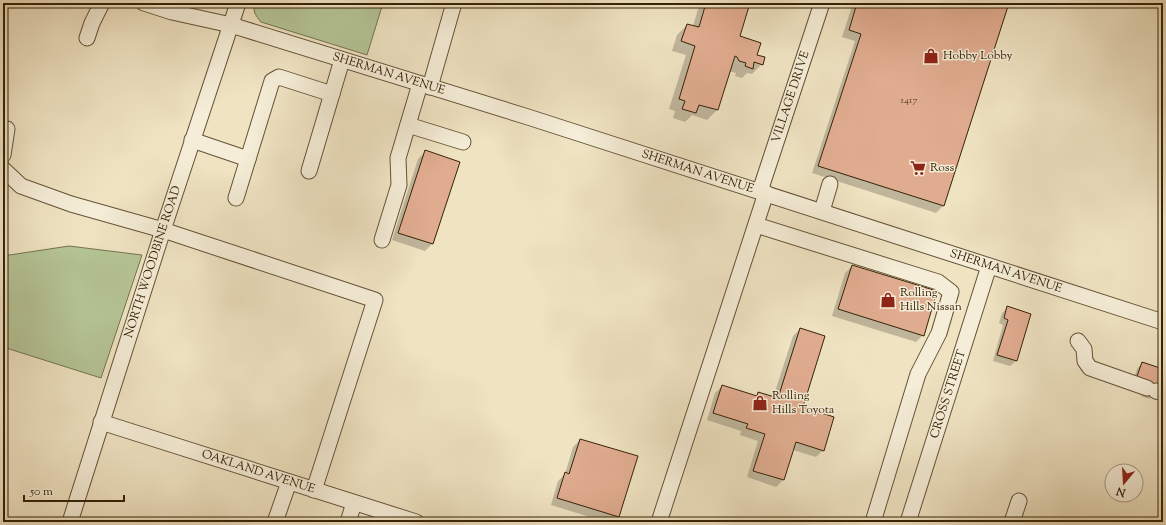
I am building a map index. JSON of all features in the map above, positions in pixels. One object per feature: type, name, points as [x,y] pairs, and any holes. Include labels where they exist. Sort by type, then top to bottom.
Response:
[{"type":"street","points":[[88,38],[92,23],[102,3]]},
{"type":"street","name":"SHERMAN AVENUE","points":[[144,3],[172,12],[231,25],[528,117],[1163,322]]},
{"type":"street","name":"NORTH WOODBINE ROAD","points":[[70,522],[192,140],[238,3]]},
{"type":"street","points":[[382,240],[399,185],[398,158],[408,125],[425,85],[454,3]]},
{"type":"street","name":"VILLAGE DRIVE","points":[[659,522],[756,225],[763,192],[822,3]]},
{"type":"street","points":[[309,171],[342,60]]},
{"type":"street","points":[[236,198],[272,81],[279,77],[332,94]]},
{"type":"street","points":[[408,125],[463,142]]},
{"type":"street","points":[[3,156],[7,129]]},
{"type":"street","points":[[192,140],[248,159]]},
{"type":"street","points":[[3,169],[21,186],[71,204],[163,230],[375,300],[314,490]]},
{"type":"street","points":[[822,211],[830,184]]},
{"type":"street","points":[[756,225],[938,282],[951,292],[939,333],[918,374],[873,522]]},
{"type":"street","name":"CROSS STREET","points":[[908,522],[989,266]]},
{"type":"street","points":[[1078,341],[1084,350],[1085,361],[1090,368],[1155,391]]},
{"type":"street","name":"OAKLAND AVENUE","points":[[101,422],[416,522]]},
{"type":"street","points":[[275,522],[288,482]]},
{"type":"street","points":[[1012,522],[1019,501]]},
{"type":"street","points":[[348,522],[354,503]]},
{"type":"green space","points":[[255,3],[383,3],[367,55],[261,22],[254,11]]},
{"type":"green space","points":[[69,246],[142,255],[101,378],[3,347],[3,256]]},
{"type":"building","points":[[706,3],[750,3],[740,36],[761,43],[757,55],[765,57],[763,65],[754,62],[753,69],[745,66],[746,63],[739,61],[735,56],[718,110],[699,105],[696,113],[682,109],[685,101],[679,99],[695,46],[681,41],[687,24],[699,27]]},
{"type":"building","points":[[857,3],[1009,3],[944,206],[818,166],[861,34],[849,30]]},
{"type":"building","points":[[425,150],[460,162],[433,244],[398,233]]},
{"type":"building","name":"Rolling Hills Nissan","points":[[852,265],[937,291],[924,336],[838,309]]},
{"type":"building","points":[[1007,306],[1031,314],[1017,361],[997,355],[1008,320],[1004,318]]},
{"type":"building","name":"Rolling Hills Toyota","points":[[800,328],[825,336],[803,407],[834,417],[824,451],[796,442],[784,480],[753,471],[765,434],[746,428],[748,424],[713,413],[722,385],[757,396],[758,392],[778,398]]},
{"type":"building","points":[[1142,362],[1163,369],[1163,390],[1135,382]]},
{"type":"building","points":[[580,439],[638,456],[619,517],[557,498],[565,472],[569,474]]},
{"type":"place","name":"Hobby Lobby","points":[[931,56]]},
{"type":"place","name":"Ross","points":[[918,168]]},
{"type":"place","name":"Rolling Hills Nissan","points":[[888,300]]},
{"type":"place","name":"Rolling Hills Toyota","points":[[760,403]]}]
